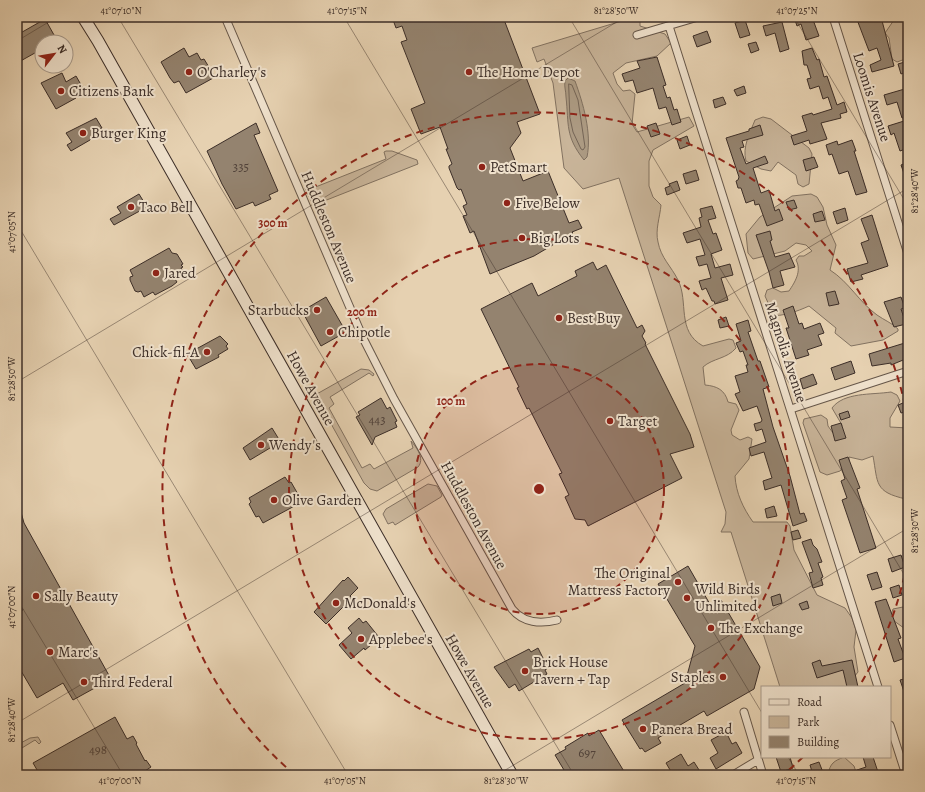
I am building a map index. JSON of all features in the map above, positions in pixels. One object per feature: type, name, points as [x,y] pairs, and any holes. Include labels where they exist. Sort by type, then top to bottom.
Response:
[{"type":"street","name":"Howe Avenue","points":[[83,17],[102,48],[512,775]]},
{"type":"street","name":"Huddleston Avenue","points":[[226,17],[354,320],[394,399],[514,612],[522,618],[534,622],[557,620]]},
{"type":"street","points":[[637,35],[698,17]]},
{"type":"street","name":"Loomis Avenue","points":[[833,17],[908,254]]},
{"type":"street","name":"Magnolia Avenue","points":[[668,26],[791,409],[878,686]]},
{"type":"street","points":[[791,409],[908,371]]},
{"type":"street","points":[[744,712],[763,775]]},
{"type":"street","points":[[891,728],[906,775]]},
{"type":"street","points":[[733,775],[758,760]]},
{"type":"green space","points":[[635,17],[640,17],[640,26],[665,34],[671,43],[657,56],[626,63],[613,73],[617,84],[623,91],[630,90],[635,94],[632,124],[637,132],[689,117],[694,126],[653,150],[649,161],[649,186],[653,197],[661,205],[657,233],[659,248],[678,280],[683,297],[686,324],[689,332],[695,340],[703,346],[729,339],[733,340],[736,348],[732,352],[703,367],[705,385],[720,389],[725,394],[728,402],[736,404],[739,410],[731,430],[732,435],[740,440],[748,437],[752,439],[749,459],[735,476],[738,494],[743,506],[753,522],[787,522],[790,526],[794,550],[817,595],[845,608],[852,618],[856,630],[854,647],[858,672],[847,686],[780,686],[731,532],[721,532],[725,524],[726,512],[619,178],[583,189],[564,168],[553,83],[544,59],[537,62],[532,48]]},
{"type":"green space","points":[[896,17],[908,17],[908,58],[897,62],[892,59],[889,38],[885,33]]},
{"type":"green space","points":[[763,117],[771,119],[809,148],[812,154],[809,184],[803,187],[798,184],[796,175],[778,162],[771,171],[761,169],[746,161],[745,151],[749,135],[755,120]]},
{"type":"green space","points":[[392,151],[417,160],[418,164],[319,203],[321,209],[316,209],[314,207],[305,188],[310,181],[313,188],[386,159],[384,152]]},
{"type":"green space","points":[[811,194],[817,197],[823,207],[827,225],[836,245],[830,270],[843,280],[871,310],[898,329],[898,331],[883,340],[851,346],[835,333],[836,328],[809,306],[790,313],[770,316],[769,305],[765,296],[767,290],[773,288],[781,292],[789,291],[798,272],[798,264],[796,260],[799,256],[804,256],[812,251],[806,245],[796,243],[785,251],[753,259],[748,253],[746,234],[760,217],[792,196]]},
{"type":"green space","points":[[361,369],[369,370],[374,374],[373,376],[369,373],[330,397],[334,404],[329,408],[362,468],[370,464],[374,469],[413,448],[411,441],[418,450],[421,461],[418,467],[377,491],[370,489],[364,483],[315,395]]},
{"type":"green space","points":[[891,392],[897,395],[900,401],[890,418],[890,427],[908,428],[908,495],[906,499],[888,493],[879,485],[873,456],[862,460],[849,457],[849,462],[840,471],[827,475],[820,472],[803,423],[804,419],[821,415],[827,419],[828,426],[833,433],[840,431],[842,425],[832,408],[837,403],[843,399],[858,395]]},
{"type":"green space","points":[[428,484],[437,486],[442,495],[441,497],[395,525],[393,522],[388,524],[383,514],[386,509]]},
{"type":"green space","points":[[908,606],[908,631],[890,618],[893,609]]},
{"type":"green space","points":[[38,737],[41,742],[39,744],[35,740],[17,751],[17,745],[30,738]]},
{"type":"green space","points":[[845,758],[854,766],[857,775],[828,775],[833,763]]},
{"type":"water","points":[[568,78],[575,81],[588,128],[587,157],[584,160],[574,144],[569,130],[565,85],[565,81]]},
{"type":"building","points":[[392,17],[503,17],[540,114],[517,122],[521,133],[510,148],[523,181],[548,171],[569,223],[578,220],[582,228],[572,232],[573,233],[534,256],[490,274],[474,231],[470,233],[463,216],[467,215],[463,206],[467,204],[461,189],[459,190],[457,188],[449,168],[452,164],[440,127],[421,134],[411,109],[425,103],[401,42],[407,40],[402,26],[396,28]]},
{"type":"building","points":[[794,17],[812,17],[819,36],[806,40],[801,24],[797,26]]},
{"type":"building","points":[[856,17],[881,17],[894,66],[872,72],[870,65],[881,60],[877,48],[869,51]]},
{"type":"building","points":[[45,19],[53,34],[34,34],[34,53],[17,63],[17,35]]},
{"type":"building","points":[[745,20],[750,35],[740,38],[735,23]]},
{"type":"building","points":[[782,22],[789,49],[780,52],[775,33],[766,36],[763,26]]},
{"type":"building","points":[[707,31],[711,42],[697,47],[693,36]]},
{"type":"building","points":[[756,42],[759,50],[751,53],[748,44]]},
{"type":"building","points":[[184,48],[189,57],[197,53],[201,60],[204,59],[215,77],[186,93],[179,81],[174,83],[161,62]]},
{"type":"building","points":[[812,48],[817,60],[819,59],[824,77],[827,76],[837,105],[844,102],[847,112],[840,114],[841,118],[821,123],[827,139],[810,144],[809,140],[794,145],[791,136],[807,131],[802,116],[812,113],[813,115],[832,109],[828,97],[823,99],[819,86],[810,89],[807,79],[811,78],[807,65],[804,65],[802,51]]},
{"type":"building","points":[[657,57],[666,85],[663,86],[667,98],[670,97],[674,110],[677,109],[681,122],[672,125],[666,107],[659,109],[653,88],[637,93],[633,80],[625,82],[622,74],[640,68],[637,61]]},
{"type":"building","points":[[908,61],[908,71],[901,74],[898,64]]},
{"type":"building","points":[[60,74],[62,74],[66,82],[76,76],[84,90],[74,96],[76,98],[56,109],[41,83]]},
{"type":"building","points":[[744,86],[746,93],[737,96],[734,90]]},
{"type":"building","points":[[908,88],[908,117],[902,118],[897,102],[887,105],[884,95]]},
{"type":"building","points":[[723,97],[726,104],[715,108],[713,100]]},
{"type":"building","points":[[96,118],[102,128],[92,133],[94,136],[90,140],[71,151],[67,145],[72,142],[66,133]]},
{"type":"building","points":[[904,121],[908,132],[908,148],[900,151],[894,133],[891,135],[888,126]]},
{"type":"building","points":[[256,123],[260,133],[254,135],[278,191],[269,195],[271,199],[255,206],[253,202],[236,209],[222,184],[207,151]]},
{"type":"building","points":[[656,123],[660,134],[651,137],[647,126]]},
{"type":"building","points":[[760,125],[763,135],[742,141],[744,147],[740,148],[746,164],[765,156],[768,163],[753,168],[761,193],[769,190],[775,211],[779,209],[783,220],[767,226],[759,204],[755,205],[754,200],[746,203],[741,188],[738,188],[736,181],[739,177],[726,138],[749,131],[749,129]]},
{"type":"building","points":[[687,136],[690,145],[680,149],[677,140]]},
{"type":"building","points":[[852,140],[867,192],[856,195],[848,171],[839,174],[832,154],[829,155],[826,145],[837,141],[838,145]]},
{"type":"building","points":[[814,157],[818,167],[806,171],[803,160]]},
{"type":"building","points":[[908,162],[908,182],[907,182],[901,165]]},
{"type":"building","points":[[696,170],[699,180],[686,184],[683,174]]},
{"type":"building","points":[[677,181],[680,190],[667,195],[665,188],[670,186],[669,184]]},
{"type":"building","points":[[139,194],[147,207],[114,225],[110,219],[121,213],[117,207]]},
{"type":"building","points":[[794,200],[797,208],[789,210],[786,202]]},
{"type":"building","points":[[712,206],[716,218],[708,220],[713,234],[716,233],[722,250],[711,254],[715,268],[730,264],[733,275],[721,278],[728,300],[715,304],[706,288],[702,290],[699,281],[711,278],[707,264],[699,266],[696,257],[705,255],[700,239],[687,243],[683,233],[701,227],[699,218],[702,217],[700,209]]},
{"type":"building","points":[[845,208],[848,220],[837,224],[833,212]]},
{"type":"building","points":[[822,211],[825,220],[815,222],[813,214]]},
{"type":"building","points":[[872,215],[888,266],[861,275],[863,279],[851,282],[847,269],[868,263],[861,243],[869,240],[861,219]]},
{"type":"building","points":[[770,231],[772,240],[770,241],[775,257],[789,253],[795,267],[780,271],[784,285],[773,288],[756,235]]},
{"type":"building","points":[[169,248],[172,253],[177,254],[183,264],[181,265],[183,267],[181,268],[184,274],[175,279],[177,282],[172,286],[155,295],[153,292],[144,297],[141,291],[135,291],[130,280],[130,277],[133,276],[130,270]]},
{"type":"building","name":"Target","points":[[593,262],[597,270],[606,265],[637,328],[642,325],[645,331],[642,336],[646,343],[645,344],[690,434],[694,447],[670,454],[682,478],[588,526],[585,520],[575,519],[565,497],[569,495],[559,474],[562,473],[529,408],[527,409],[517,388],[519,387],[481,309],[532,283],[538,296],[577,276],[575,271]]},
{"type":"building","points":[[835,291],[839,304],[829,306],[826,293]]},
{"type":"building","points":[[326,297],[346,332],[321,346],[302,311]]},
{"type":"building","points":[[901,297],[905,308],[901,309],[906,324],[894,327],[884,302]]},
{"type":"building","points":[[793,306],[799,324],[802,323],[804,329],[820,323],[824,333],[818,335],[822,345],[807,350],[809,355],[796,359],[786,328],[789,328],[783,310]]},
{"type":"building","points":[[726,317],[729,326],[720,328],[718,320]]},
{"type":"building","points":[[748,320],[751,331],[748,332],[769,387],[763,389],[773,427],[790,476],[800,514],[804,513],[807,521],[793,526],[781,485],[765,490],[763,481],[772,478],[764,452],[751,456],[749,448],[766,442],[762,429],[756,431],[754,424],[761,422],[762,420],[757,406],[743,411],[735,394],[740,392],[735,376],[748,372],[746,365],[748,365],[743,351],[740,352],[736,343],[741,341],[736,324]]},
{"type":"building","points":[[220,336],[228,344],[226,346],[228,349],[218,355],[219,357],[196,369],[187,354]]},
{"type":"building","points":[[908,342],[908,358],[891,365],[891,363],[872,366],[869,354]]},
{"type":"building","points":[[851,361],[855,373],[835,380],[831,368]]},
{"type":"building","points":[[813,374],[817,384],[803,389],[800,379]]},
{"type":"building","points":[[381,398],[387,409],[390,407],[397,421],[395,422],[397,427],[375,437],[372,445],[356,417],[360,415],[358,412]]},
{"type":"building","points":[[908,401],[908,411],[901,413],[898,405]]},
{"type":"building","points":[[848,411],[850,417],[841,420],[839,414]]},
{"type":"building","points":[[841,423],[846,438],[835,441],[831,426]]},
{"type":"building","points":[[272,428],[280,441],[250,460],[243,448]]},
{"type":"building","points":[[848,457],[860,488],[857,489],[876,548],[860,553],[842,500],[847,498],[841,481],[845,479],[839,460]]},
{"type":"building","name":"Olive Garden","points":[[285,477],[289,483],[291,482],[299,496],[297,498],[300,503],[263,523],[259,516],[256,517],[249,504],[251,502],[249,498]]},
{"type":"building","points":[[17,505],[19,505],[24,523],[111,679],[73,700],[63,683],[37,698],[17,664],[17,613],[23,610],[17,601]]},
{"type":"building","points":[[774,506],[777,516],[767,518],[765,509]]},
{"type":"building","points":[[798,530],[801,538],[793,540],[791,532]]},
{"type":"building","points":[[811,539],[822,562],[818,563],[823,577],[821,578],[823,585],[813,588],[809,573],[813,572],[802,542]]},
{"type":"building","points":[[901,555],[905,567],[892,572],[888,559]]},
{"type":"building","points":[[688,566],[711,606],[721,600],[760,667],[754,689],[707,716],[704,711],[658,738],[661,743],[645,752],[642,748],[640,749],[622,720],[685,683],[695,646],[658,584]]},
{"type":"building","points":[[877,572],[882,587],[872,590],[867,575]]},
{"type":"building","points":[[348,577],[358,588],[350,596],[352,598],[326,624],[314,612],[343,580],[344,581]]},
{"type":"building","points":[[899,585],[902,595],[893,598],[890,588]]},
{"type":"building","points":[[780,594],[782,603],[773,606],[771,597]]},
{"type":"building","points":[[886,599],[901,638],[898,639],[905,658],[894,662],[875,602]]},
{"type":"building","points":[[807,601],[809,608],[802,610],[799,604]]},
{"type":"building","name":"Applebee's","points":[[359,618],[363,623],[366,621],[378,636],[376,638],[377,640],[365,650],[364,648],[351,659],[339,645],[352,633],[348,628]]},
{"type":"building","points":[[538,648],[548,668],[545,670],[547,674],[519,691],[515,684],[509,688],[494,667],[529,649],[531,652]]},
{"type":"building","points":[[820,660],[822,666],[852,660],[858,686],[847,686],[843,670],[817,678],[812,663]]},
{"type":"building","points":[[908,678],[908,699],[907,700],[900,680]]},
{"type":"building","points":[[115,717],[127,739],[133,736],[145,761],[146,760],[151,767],[145,771],[148,775],[40,775],[33,763]]},
{"type":"building","points":[[599,730],[625,773],[621,775],[567,775],[555,755],[588,733],[589,736]]},
{"type":"building","points":[[726,732],[732,744],[736,742],[742,753],[716,769],[710,758],[718,753],[711,740]]},
{"type":"building","points":[[681,754],[688,766],[694,762],[701,773],[697,775],[673,775],[666,763]]},
{"type":"building","points":[[776,758],[790,758],[793,768],[781,772]]},
{"type":"building","points":[[863,758],[873,758],[879,775],[859,775],[857,770],[866,767]]},
{"type":"building","points":[[819,762],[824,775],[813,775],[810,765]]},
{"type":"place","name":"O'Charley's","points":[[189,72]]},
{"type":"place","name":"The Home Depot","points":[[469,72]]},
{"type":"place","name":"Citizens Bank","points":[[61,91]]},
{"type":"place","name":"Burger King","points":[[83,133]]},
{"type":"place","name":"PetSmart","points":[[482,167]]},
{"type":"place","name":"Five Below","points":[[507,203]]},
{"type":"place","name":"Taco Bell","points":[[131,207]]},
{"type":"place","name":"Big Lots","points":[[522,238]]},
{"type":"place","name":"Jared","points":[[156,273]]},
{"type":"place","name":"Starbucks","points":[[317,310]]},
{"type":"place","name":"Best Buy","points":[[559,318]]},
{"type":"place","name":"Chipotle","points":[[330,332]]},
{"type":"place","name":"Chick-fil-A","points":[[207,352]]},
{"type":"place","name":"Target","points":[[610,421]]},
{"type":"place","name":"Wendy's","points":[[261,445]]},
{"type":"place","name":"Olive Garden","points":[[274,500]]},
{"type":"place","name":"The Original Mattress Factory","points":[[678,582]]},
{"type":"place","name":"Sally Beauty","points":[[36,596]]},
{"type":"place","name":"Wild Birds Unlimited","points":[[687,598]]},
{"type":"place","name":"McDonald's","points":[[336,603]]},
{"type":"place","name":"The Exchange","points":[[711,628]]},
{"type":"place","name":"Applebee's","points":[[361,639]]},
{"type":"place","name":"Marc's","points":[[50,652]]},
{"type":"place","name":"Brick House Tavern + Tap","points":[[525,671]]},
{"type":"place","name":"Staples","points":[[723,677]]},
{"type":"place","name":"Third Federal","points":[[84,682]]},
{"type":"place","name":"Panera Bread","points":[[643,729]]}]
